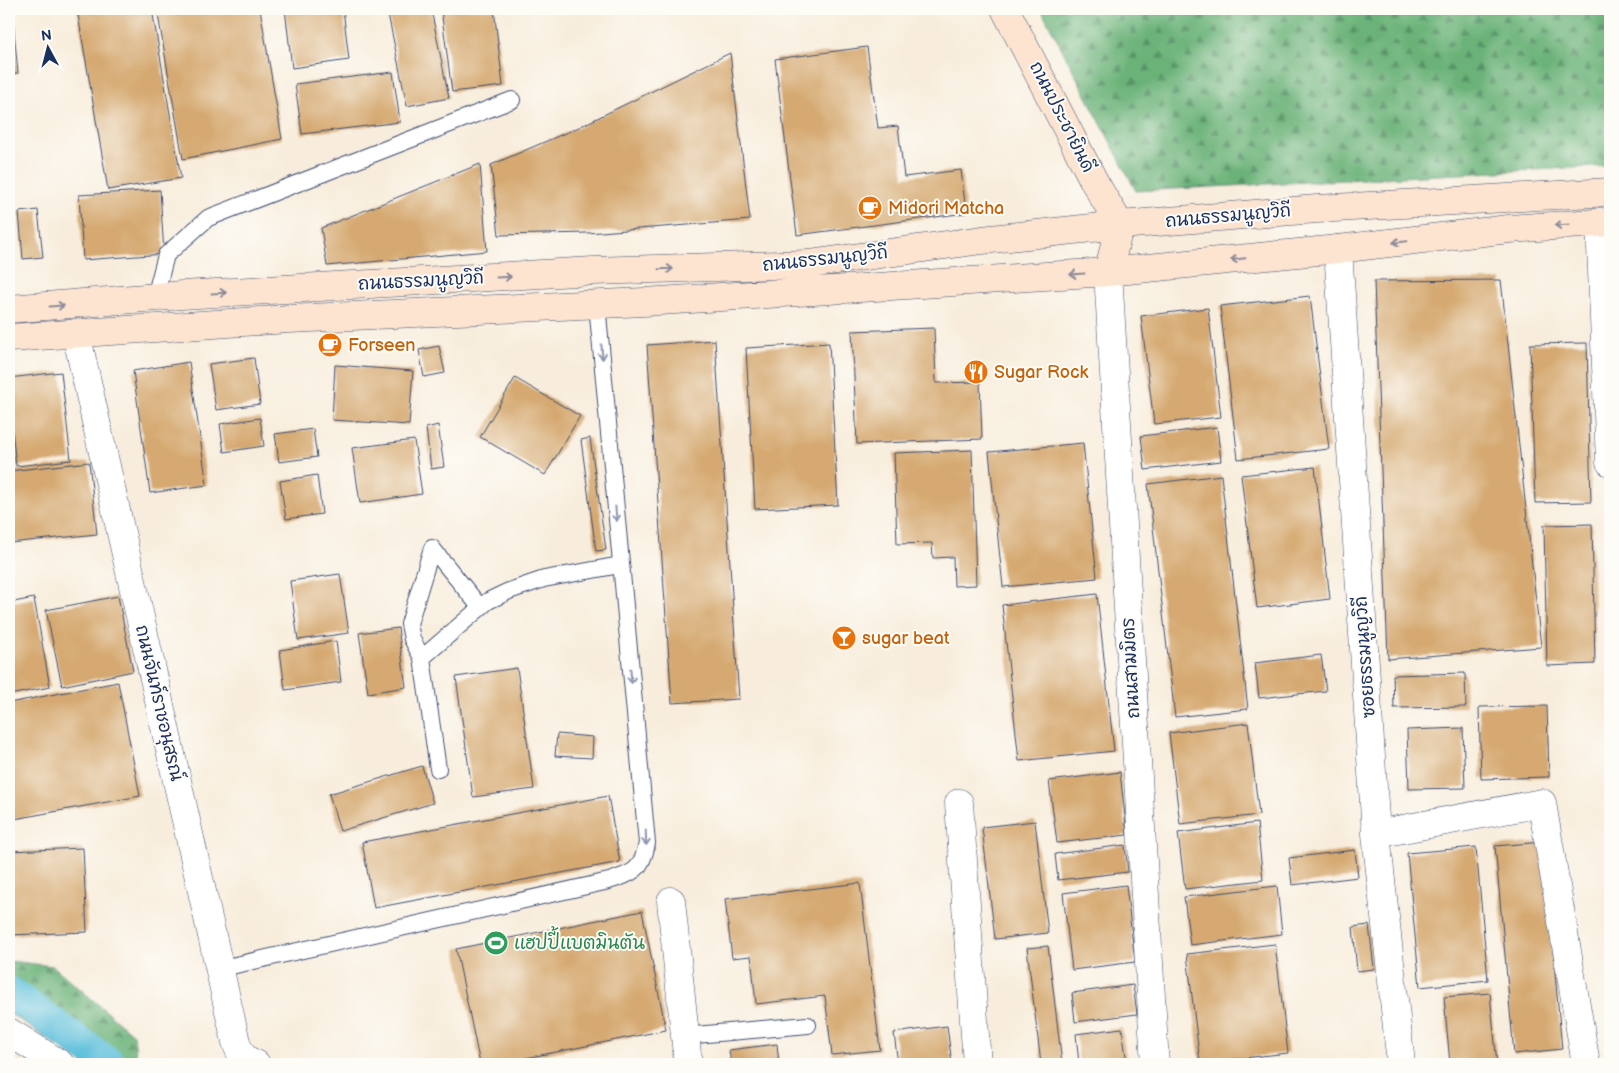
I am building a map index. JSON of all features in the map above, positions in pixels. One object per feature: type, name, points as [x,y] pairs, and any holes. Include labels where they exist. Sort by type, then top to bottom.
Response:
[{"type":"street","name":"ถนนประชายินดี","points":[[1005,9],[1120,225]]},
{"type":"street","name":"ถนนธรรมนูญวิถี","points":[[9,309],[155,297],[593,271],[809,264],[982,240],[1120,225],[1317,209],[1610,192]]},
{"type":"street","name":"ถนนธรรมนูญวิถี","points":[[9,338],[289,318],[597,304],[1108,272],[1338,249],[1509,229],[1605,222]]},
{"type":"street","points":[[1605,222],[1610,462]]},
{"type":"street","points":[[1108,272],[1120,225]]},
{"type":"street","name":"ซอยธรรมนูญวิถี","points":[[1338,249],[1376,834],[1401,1064]]},
{"type":"street","name":"ถนนสามมิตร","points":[[1108,272],[1155,1064]]},
{"type":"street","name":"ถนนจันท์ราชอนุสรณ์","points":[[76,333],[218,969],[240,1053],[246,1061],[256,1064]]},
{"type":"street","points":[[959,803],[977,1064]]},
{"type":"street","points":[[1376,834],[1542,803],[1586,1064]]},
{"type":"street","points":[[671,901],[688,1064]]},
{"type":"street","points":[[9,1032],[60,1064]]},
{"type":"lane","points":[[155,297],[166,255],[208,218],[512,100]]},
{"type":"lane","points":[[218,969],[609,881],[638,868],[644,857],[647,842],[597,304]]},
{"type":"lane","points":[[438,769],[422,658],[412,639],[409,624],[432,548],[480,607]]},
{"type":"lane","points":[[422,658],[488,601],[544,579],[620,565]]},
{"type":"lane","points":[[684,1036],[808,1025]]},
{"type":"green space","points":[[1041,9],[1610,9],[1610,166],[1136,191]]},
{"type":"green space","points":[[9,961],[53,966],[134,1035],[137,1064],[84,1064],[9,1013]]},
{"type":"building","points":[[9,9],[12,9],[18,73],[9,74]]},
{"type":"building","points":[[77,9],[152,9],[181,178],[108,190]]},
{"type":"building","points":[[157,9],[260,9],[282,139],[183,159]]},
{"type":"building","points":[[285,9],[343,9],[349,60],[292,68]]},
{"type":"building","points":[[387,9],[431,9],[449,98],[407,106]]},
{"type":"building","points":[[441,9],[494,9],[503,86],[452,92]]},
{"type":"building","points":[[867,47],[878,128],[898,126],[904,177],[961,170],[966,213],[797,235],[775,59]]},
{"type":"building","points":[[730,53],[750,220],[588,233],[499,235],[491,165],[577,128]]},
{"type":"building","points":[[393,72],[400,122],[302,134],[295,84]]},
{"type":"building","points":[[10,154],[14,199],[9,199]]},
{"type":"building","points":[[480,164],[487,251],[327,266],[321,228]]},
{"type":"building","points":[[160,190],[164,254],[83,260],[79,195]]},
{"type":"building","points":[[38,210],[43,257],[23,259],[19,212]]},
{"type":"building","points":[[1501,280],[1541,647],[1388,659],[1374,281]]},
{"type":"building","points":[[1310,296],[1329,449],[1238,459],[1220,306]]},
{"type":"building","points":[[1208,308],[1221,417],[1154,424],[1141,316]]},
{"type":"building","points":[[934,328],[936,383],[980,382],[982,439],[857,444],[852,331]]},
{"type":"building","points":[[715,340],[739,699],[672,703],[647,345]]},
{"type":"building","points":[[829,343],[838,505],[755,509],[746,348]]},
{"type":"building","points":[[1587,343],[1591,502],[1535,503],[1530,344]]},
{"type":"building","points":[[439,346],[445,373],[424,377],[419,350]]},
{"type":"building","points":[[254,358],[260,404],[216,410],[209,364]]},
{"type":"building","points":[[189,362],[207,485],[150,493],[133,371]]},
{"type":"building","points":[[335,365],[413,371],[409,425],[332,420]]},
{"type":"building","points":[[61,372],[71,460],[16,466],[9,401],[9,378]]},
{"type":"building","points":[[515,378],[580,416],[545,475],[480,437]]},
{"type":"building","points":[[260,418],[264,446],[224,452],[220,424]]},
{"type":"building","points":[[438,425],[444,467],[431,469],[426,428]]},
{"type":"building","points":[[1217,427],[1221,461],[1145,470],[1141,436]]},
{"type":"building","points":[[313,429],[317,457],[279,462],[275,434]]},
{"type":"building","points":[[590,438],[606,550],[596,551],[581,440]]},
{"type":"building","points":[[414,440],[422,494],[360,503],[352,448]]},
{"type":"building","points":[[1083,443],[1097,578],[1003,587],[989,452]]},
{"type":"building","points":[[972,450],[976,585],[954,586],[953,557],[933,558],[932,543],[897,544],[894,453]]},
{"type":"building","points":[[89,462],[97,534],[9,543],[9,471]]},
{"type":"building","points":[[1315,467],[1330,599],[1257,608],[1241,475]]},
{"type":"building","points":[[317,475],[322,514],[286,519],[280,481]]},
{"type":"building","points":[[1221,475],[1248,709],[1175,717],[1148,484]]},
{"type":"building","points":[[1592,524],[1595,664],[1547,666],[1544,525]]},
{"type":"building","points":[[340,574],[349,633],[298,640],[290,581]]},
{"type":"building","points":[[1097,594],[1114,751],[1019,761],[1002,605]]},
{"type":"building","points":[[118,596],[133,671],[62,686],[46,610]]},
{"type":"building","points":[[34,598],[50,687],[9,695],[9,603]]},
{"type":"building","points":[[398,628],[406,687],[368,693],[359,633]]},
{"type":"building","points":[[336,641],[341,682],[285,690],[280,650]]},
{"type":"building","points":[[1321,655],[1326,691],[1259,698],[1255,663]]},
{"type":"building","points":[[517,668],[534,789],[473,797],[456,677]]},
{"type":"building","points":[[1465,673],[1466,707],[1394,708],[1393,675]]},
{"type":"building","points":[[118,682],[140,796],[9,820],[9,703]]},
{"type":"building","points":[[1547,706],[1549,777],[1481,779],[1479,707]]},
{"type":"building","points":[[1248,723],[1259,815],[1180,824],[1169,733]]},
{"type":"building","points":[[1463,728],[1465,788],[1409,789],[1407,730]]},
{"type":"building","points":[[557,734],[593,737],[592,758],[555,756]]},
{"type":"building","points":[[1610,760],[1610,780],[1609,780],[1607,761]]},
{"type":"building","points":[[422,766],[433,803],[340,831],[329,794]]},
{"type":"building","points":[[1120,772],[1127,835],[1057,843],[1049,781]]},
{"type":"building","points":[[608,796],[620,862],[374,908],[362,842]]},
{"type":"building","points":[[1035,821],[1048,933],[995,939],[982,827]]},
{"type":"building","points":[[1257,823],[1263,880],[1185,889],[1178,833]]},
{"type":"building","points":[[1543,842],[1562,1049],[1514,1054],[1495,846]]},
{"type":"building","points":[[1125,845],[1128,872],[1058,880],[1055,854]]},
{"type":"building","points":[[1476,847],[1488,980],[1420,987],[1407,853]]},
{"type":"building","points":[[83,848],[87,932],[9,935],[9,851]]},
{"type":"building","points":[[1355,850],[1358,877],[1292,885],[1289,858]]},
{"type":"building","points":[[860,883],[880,1050],[832,1055],[825,996],[756,1004],[751,956],[732,958],[725,899]]},
{"type":"building","points":[[1126,885],[1135,962],[1072,970],[1063,893]]},
{"type":"building","points":[[1277,886],[1282,934],[1190,945],[1184,897]]},
{"type":"building","points":[[642,911],[666,1030],[496,1064],[480,1064],[456,949]]},
{"type":"building","points":[[1369,925],[1374,969],[1357,971],[1353,927]]},
{"type":"building","points":[[1275,944],[1288,1053],[1200,1063],[1187,954]]},
{"type":"building","points":[[1048,946],[1062,1064],[1041,1064],[1027,948]]},
{"type":"building","points":[[1133,985],[1137,1014],[1075,1022],[1072,993]]},
{"type":"building","points":[[1490,993],[1497,1064],[1450,1064],[1444,997]]},
{"type":"building","points":[[947,1026],[952,1064],[898,1064],[894,1033]]},
{"type":"building","points":[[1122,1028],[1127,1064],[1079,1064],[1076,1034]]},
{"type":"building","points":[[777,1044],[779,1064],[731,1064],[729,1050]]},
{"type":"waterway","points":[[9,992],[110,1064]]},
{"type":"place","name":"Midori Matcha","points":[[870,208]]},
{"type":"place","name":"Forseen","points":[[330,345]]},
{"type":"place","name":"Sugar Rock","points":[[976,372]]},
{"type":"place","name":"sugar beat","points":[[844,638]]},
{"type":"place","name":"แฮปปี้แบตมินตัน","points":[[496,943]]}]
